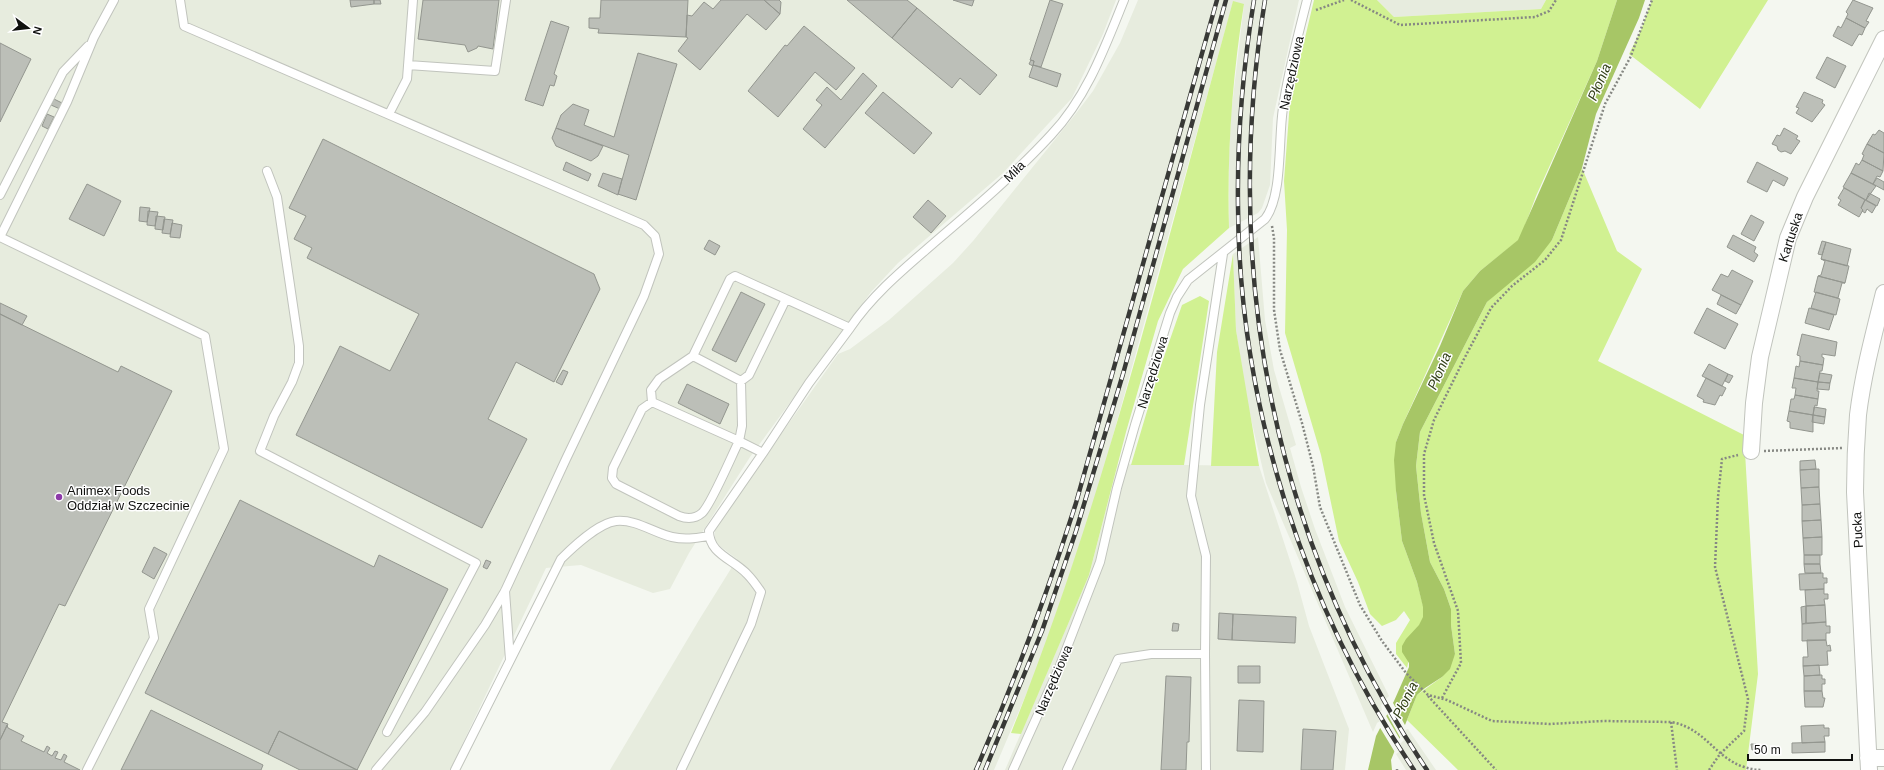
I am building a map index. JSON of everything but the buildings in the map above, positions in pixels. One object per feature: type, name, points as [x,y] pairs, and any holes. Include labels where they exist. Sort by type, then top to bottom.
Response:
[{"type":"street","name":"Kartuska","points":[[1751,452],[1754,403],[1760,357],[1788,238],[1804,197],[1884,39]]},
{"type":"street","name":"Pucka","points":[[1868,764],[1855,492],[1856,448],[1858,414],[1875,328],[1884,293]]},
{"type":"street","points":[[1868,764],[1884,758]]},
{"type":"lane","points":[[87,770],[154,638],[149,609],[224,449],[205,336],[0,237],[67,102],[94,37],[114,0]]},
{"type":"lane","points":[[180,0],[184,26],[644,225],[655,236],[659,254],[644,296],[505,591],[485,625],[424,712],[376,770]]},
{"type":"lane","points":[[389,114],[407,79],[413,0]]},
{"type":"lane","points":[[408,66],[495,71],[506,0]]},
{"type":"lane","name":"Miła","points":[[709,536],[709,531],[724,507],[763,453],[809,383],[862,311],[900,272],[1006,179],[1052,134],[1077,102],[1090,81],[1124,0]]},
{"type":"lane","name":"Narzędziowa","points":[[1013,770],[1059,668],[1100,562],[1133,432],[1172,309],[1179,292],[1188,280],[1223,254],[1265,220],[1270,214],[1276,190],[1283,106],[1307,0]]},
{"type":"lane","points":[[0,195],[63,72],[82,53],[94,37]]},
{"type":"lane","points":[[267,171],[277,197],[299,346],[299,363],[292,382],[274,416],[260,451],[476,563],[387,732]]},
{"type":"lane","points":[[1206,770],[1206,556],[1191,496],[1200,405],[1223,254]]},
{"type":"lane","points":[[652,402],[651,390],[658,379],[693,356],[730,280],[735,276],[850,328]]},
{"type":"lane","points":[[740,381],[749,375],[786,299]]},
{"type":"lane","points":[[693,356],[740,381]]},
{"type":"lane","points":[[652,402],[642,409],[613,468],[612,478],[616,484],[679,516],[689,518],[694,517],[706,509],[739,441],[742,426],[740,381]]},
{"type":"lane","points":[[652,402],[763,453]]},
{"type":"lane","points":[[455,770],[561,559],[576,544],[595,531],[615,521],[625,521],[672,537],[688,540],[709,536],[714,549],[747,573],[761,592],[751,624],[681,770]]},
{"type":"lane","points":[[505,591],[510,660]]},
{"type":"lane","points":[[1067,770],[1118,659],[1151,654],[1206,654]]},
{"type":"path","points":[[1303,14],[1344,0]]},
{"type":"path","points":[[1351,0],[1400,25],[1535,17],[1549,12],[1556,0]]},
{"type":"path","points":[[1442,698],[1461,663],[1458,611],[1434,543],[1424,495],[1424,454],[1434,420],[1491,308],[1512,286],[1545,260],[1561,240],[1605,104],[1630,58],[1652,0]]},
{"type":"path","points":[[1270,214],[1274,238],[1274,310],[1280,350],[1313,466],[1320,507],[1360,605],[1382,641],[1406,673],[1496,770]]},
{"type":"path","points":[[1709,770],[1720,754],[1744,731],[1748,699],[1715,567],[1718,496],[1722,459],[1751,452],[1856,448]]},
{"type":"path","points":[[1428,695],[1442,698],[1492,721],[1550,724],[1603,721],[1671,722],[1680,724],[1694,730],[1733,764],[1754,770],[1761,770]]},
{"type":"path","points":[[1671,722],[1677,770]]},
{"type":"shaded area","points":[[0,0],[1116,0],[1103,34],[1072,98],[1003,173],[898,263],[871,292],[750,457],[689,553],[670,589],[653,593],[581,565],[546,568],[450,770],[0,770]]},
{"type":"shaded area","points":[[1138,0],[1299,0],[1273,118],[1270,185],[1262,208],[1258,213],[1229,228],[1229,154],[1231,114],[1244,5],[1233,2],[1098,490],[1039,664],[994,770],[610,770],[737,559],[721,547],[715,540],[715,529],[718,523],[838,354],[850,349],[889,320],[953,263],[973,241],[1074,116],[1093,91],[1120,43]]},
{"type":"shaded area","points":[[1314,0],[1377,0],[1394,17],[1541,9],[1546,0],[1617,0],[1597,61],[1536,196],[1520,239],[1480,271],[1463,291],[1396,442],[1396,491],[1402,541],[1417,582],[1428,625],[1412,646],[1407,668],[1396,654],[1396,643],[1410,620],[1404,611],[1396,620],[1382,626],[1370,614],[1358,582],[1339,541],[1321,455],[1285,333],[1287,230],[1284,181],[1290,101]]},
{"type":"shaded area","points":[[1377,0],[1546,0],[1541,9],[1394,17]]},
{"type":"shaded area","points":[[1652,0],[1768,0],[1700,109],[1629,54],[1641,30]]},
{"type":"shaded area","points":[[1233,1],[1244,4],[1236,60],[1231,116],[1229,228],[1183,269],[1158,321],[1126,432],[1089,575],[1021,734],[1011,733],[1045,644],[1105,462],[1158,278]]},
{"type":"shaded area","points":[[1582,168],[1617,251],[1642,269],[1598,361],[1744,435],[1758,674],[1746,770],[1458,770],[1407,720],[1417,695],[1442,677],[1455,654],[1451,625],[1451,609],[1444,589],[1430,562],[1421,513],[1416,466],[1420,432],[1487,302],[1552,240]]},
{"type":"shaded area","points":[[1258,237],[1265,320],[1274,370],[1296,445],[1290,448],[1301,487],[1315,529],[1345,607],[1389,696],[1386,699],[1387,701],[1381,705],[1382,710],[1380,712],[1382,715],[1378,718],[1380,721],[1377,723],[1373,732],[1266,483],[1247,402],[1236,330],[1233,254]]},
{"type":"shaded area","points":[[1233,254],[1236,330],[1259,466],[1211,466],[1217,352]]},
{"type":"shaded area","points":[[1200,296],[1209,301],[1184,465],[1131,465],[1158,374],[1182,305]]},
{"type":"shaded area","points":[[1118,464],[1259,466],[1297,582],[1309,626],[1349,729],[1345,770],[1005,770],[1089,575]]},
{"type":"shaded area","points":[[1408,729],[1436,770],[1406,770],[1396,754],[1399,752],[1397,750],[1402,747],[1400,744],[1404,740],[1401,736],[1406,733],[1405,730]]},
{"type":"water","name":"Płonia","points":[[1617,0],[1645,0],[1639,18],[1596,114],[1582,168],[1552,240],[1535,262],[1487,302],[1420,432],[1416,466],[1421,513],[1430,562],[1444,589],[1451,609],[1451,625],[1455,654],[1450,669],[1442,677],[1417,695],[1391,760],[1392,770],[1368,770],[1376,736],[1409,667],[1409,663],[1402,652],[1402,646],[1406,639],[1419,625],[1423,617],[1423,607],[1417,582],[1402,541],[1394,460],[1396,442],[1440,346],[1463,291],[1480,271],[1518,240],[1597,61]]},
{"type":"pier","points":[[1392,701],[1406,727],[1401,739],[1386,712]]},
{"type":"pier","points":[[1385,714],[1401,741],[1396,754],[1379,726]]},
{"type":"railway","points":[[976,770],[1004,704],[1029,638],[1076,503],[1217,0]]},
{"type":"railway","points":[[985,770],[1042,631],[1076,531],[1123,374],[1226,0]]},
{"type":"railway","points":[[1254,0],[1242,102],[1238,206],[1241,280],[1250,355],[1265,428],[1285,501],[1310,572],[1340,641],[1375,707],[1414,770]]},
{"type":"railway","points":[[1265,0],[1253,102],[1250,203],[1256,303],[1272,401],[1296,498],[1331,592],[1374,683],[1427,770]]},
{"type":"place","name":"Animex Foods Oddział w Szczecinie","points":[[59,497]]}]
